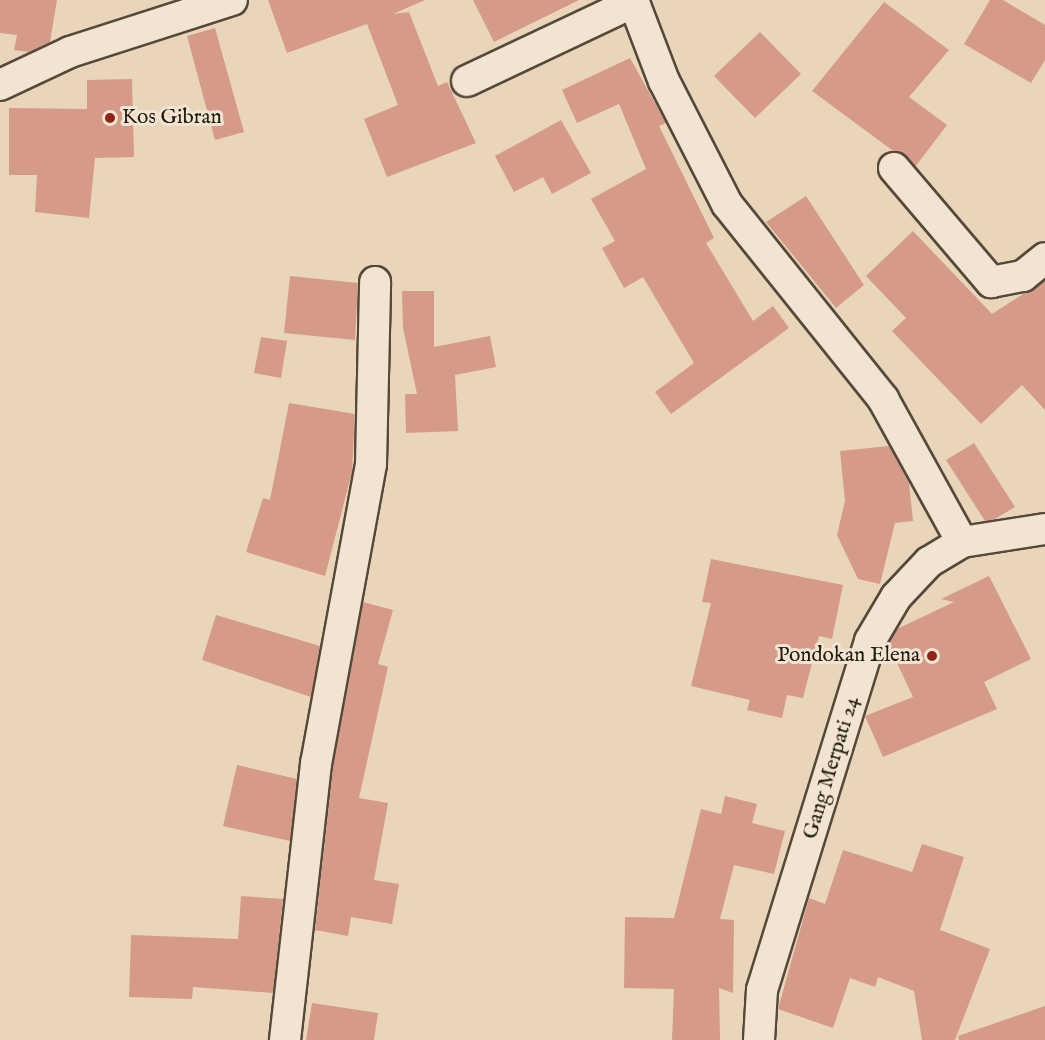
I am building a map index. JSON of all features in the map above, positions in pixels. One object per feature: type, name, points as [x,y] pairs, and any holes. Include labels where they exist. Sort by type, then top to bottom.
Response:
[{"type":"street","points":[[0,85],[70,52],[232,0]]},
{"type":"street","points":[[467,81],[633,1],[664,81],[721,194],[757,248],[883,399],[962,542]]},
{"type":"street","points":[[894,168],[991,282],[1023,276],[1045,258]]},
{"type":"street","points":[[285,1040],[316,764],[371,464],[375,282]]},
{"type":"street","name":"Gang Merpati 24","points":[[759,1040],[762,990],[870,641],[896,597],[921,571],[962,542],[1045,528]]},
{"type":"building","points":[[0,0],[57,0],[50,42],[29,52],[14,50],[17,35],[0,33]]},
{"type":"building","points":[[268,0],[425,0],[393,14],[409,12],[438,86],[447,82],[476,143],[387,177],[364,119],[398,105],[367,24],[287,53]]},
{"type":"building","points":[[473,0],[579,0],[494,42]]},
{"type":"building","points":[[990,0],[1003,0],[1045,25],[1045,60],[1031,83],[964,44]]},
{"type":"building","points":[[884,2],[949,50],[909,97],[947,125],[915,167],[812,91]]},
{"type":"building","points":[[215,28],[244,132],[215,140],[187,36]]},
{"type":"building","points":[[760,32],[801,74],[755,118],[714,76]]},
{"type":"building","points":[[630,58],[666,123],[659,126],[714,238],[706,243],[753,321],[773,306],[789,328],[671,414],[655,392],[694,363],[643,277],[624,288],[602,248],[615,241],[591,199],[646,169],[619,104],[577,123],[562,90]]},
{"type":"building","points":[[132,79],[134,157],[95,158],[89,218],[35,212],[37,175],[9,175],[9,108],[87,109],[87,80]]},
{"type":"building","points":[[561,120],[591,173],[552,194],[543,177],[514,192],[495,156]]},
{"type":"building","points":[[806,196],[864,285],[836,308],[766,222]]},
{"type":"building","points":[[913,231],[992,314],[1045,280],[1045,410],[1022,385],[981,424],[892,331],[906,318],[866,276]]},
{"type":"building","points":[[290,276],[358,283],[355,340],[284,333]]},
{"type":"building","points":[[402,291],[434,291],[434,347],[490,336],[496,367],[455,375],[458,431],[406,433],[405,394],[417,394],[403,328]]},
{"type":"building","points":[[261,337],[287,341],[281,378],[254,373]]},
{"type":"building","points":[[289,403],[355,414],[352,472],[325,576],[246,552],[263,498],[270,500]]},
{"type":"building","points":[[974,443],[1015,507],[995,519],[985,521],[946,460]]},
{"type":"building","points":[[889,446],[909,483],[913,521],[895,523],[880,584],[858,579],[837,535],[845,501],[840,451]]},
{"type":"building","points":[[711,559],[843,585],[832,639],[819,636],[803,698],[787,695],[782,718],[747,710],[750,700],[691,686],[711,603],[702,602]]},
{"type":"building","points":[[989,576],[1031,659],[984,682],[997,709],[883,757],[865,716],[913,697],[888,644],[897,629],[954,602],[941,599]]},
{"type":"building","points":[[363,602],[393,610],[378,664],[388,667],[359,798],[388,803],[374,880],[399,884],[392,924],[351,917],[348,936],[315,930],[333,767]]},
{"type":"building","points":[[216,615],[320,646],[311,697],[202,660]]},
{"type":"building","points":[[237,765],[297,779],[290,841],[223,826]]},
{"type":"building","points":[[725,796],[757,804],[752,823],[785,831],[774,874],[734,865],[720,919],[734,920],[733,993],[719,988],[720,1040],[672,1040],[674,989],[624,988],[625,917],[674,918],[701,809],[721,814]]},
{"type":"building","points":[[922,844],[964,857],[940,930],[990,949],[955,1040],[922,1040],[914,991],[878,977],[875,987],[850,978],[833,1028],[778,1009],[809,898],[825,904],[843,850],[912,872]]},
{"type":"building","points":[[241,896],[283,899],[273,993],[193,987],[192,999],[129,997],[131,935],[238,939]]},
{"type":"building","points":[[312,1003],[378,1013],[374,1040],[306,1040]]},
{"type":"building","points":[[1045,1006],[1045,1040],[959,1040],[958,1036]]},
{"type":"place","name":"Kos Gibran","points":[[110,118]]},
{"type":"place","name":"Pondokan Elena","points":[[932,656]]}]
